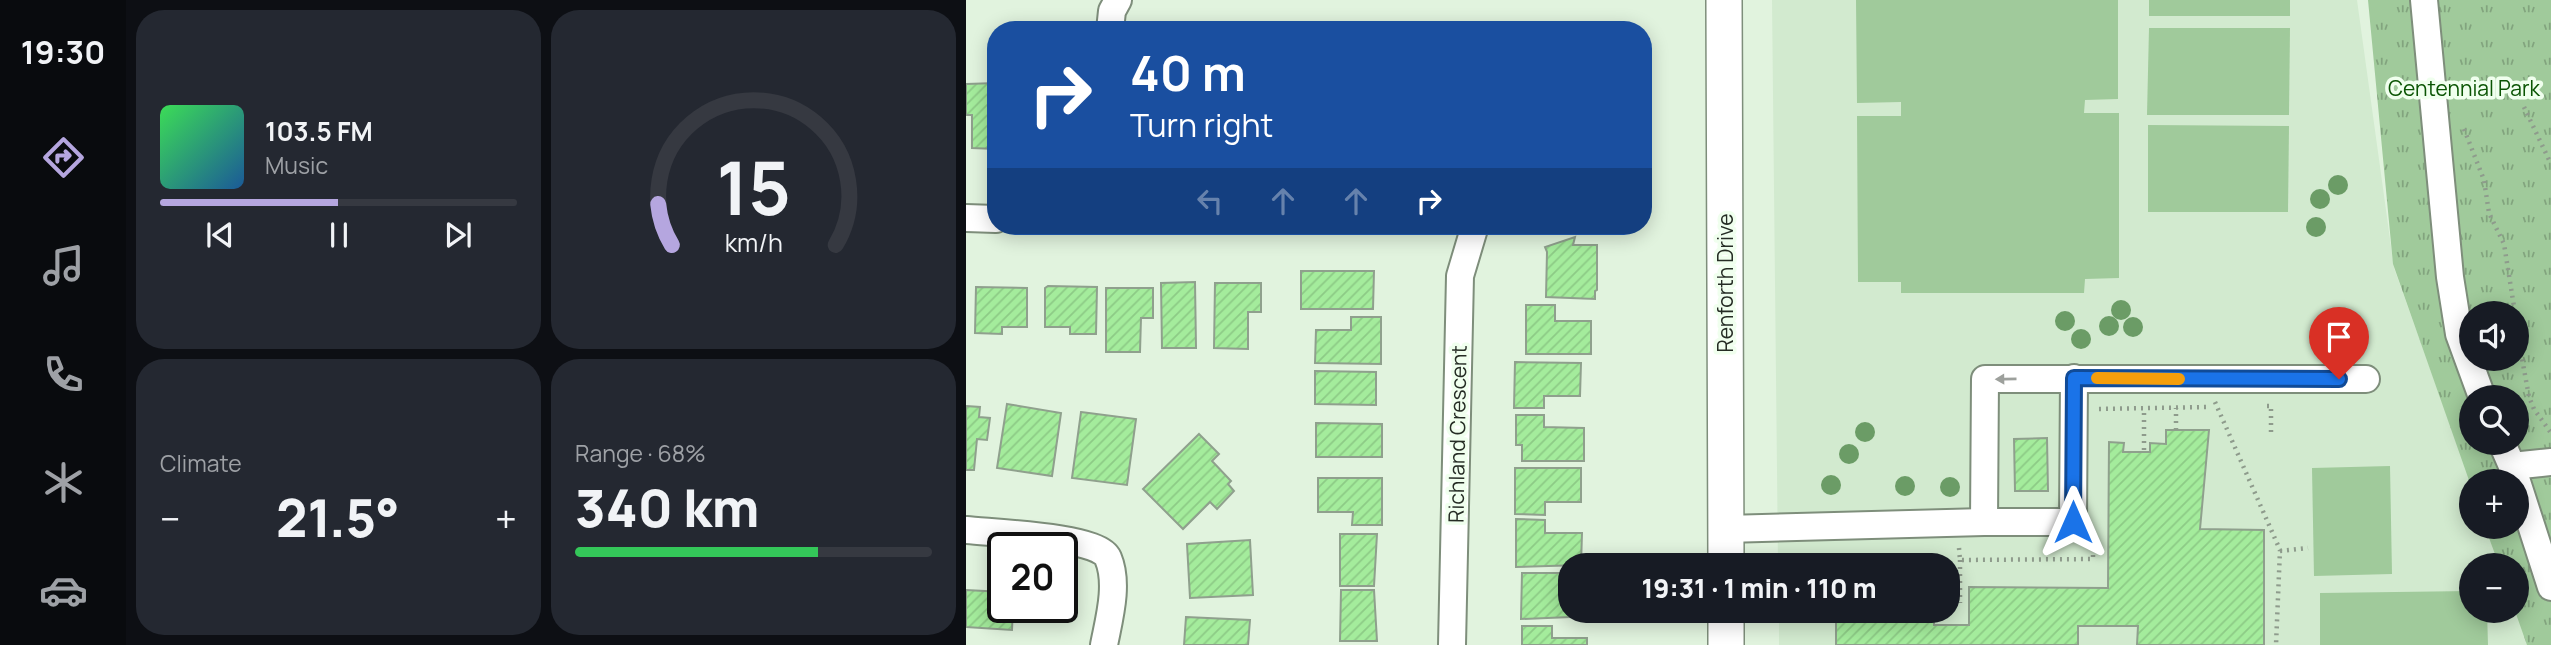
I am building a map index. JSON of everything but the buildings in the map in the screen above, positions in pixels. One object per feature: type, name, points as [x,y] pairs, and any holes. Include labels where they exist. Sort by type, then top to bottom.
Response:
[{"type":"main road","name":"Renforth Drive","points":[[1724,0],[1726,553]]},
{"type":"main road","points":[[1726,623],[1726,645]]},
{"type":"street","points":[[1111,21],[1118,0]]},
{"type":"street","points":[[2424,0],[2450,277],[2459,334],[2478,385]]},
{"type":"street","points":[[966,218],[987,219]]},
{"type":"street","name":"Richland Crescent","points":[[1452,645],[1460,276],[1472,235]]},
{"type":"street","points":[[1726,529],[2073,522],[2074,378]]},
{"type":"street","points":[[1984,522],[1985,379],[2366,379]]},
{"type":"street","points":[[2551,462],[2507,455],[2551,587]]},
{"type":"street","points":[[966,530],[1073,540],[1102,551],[1108,557],[1112,579],[1111,607],[1104,645]]},
{"type":"path","points":[[2524,107],[2551,164]]},
{"type":"path","points":[[2461,119],[2484,180],[2489,213],[2504,244],[2513,301]]},
{"type":"path","points":[[2524,371],[2529,397],[2551,433]]},
{"type":"path","points":[[2205,379],[2280,551],[2276,645]]},
{"type":"path","points":[[2144,408],[2144,450]]},
{"type":"path","points":[[2176,408],[2176,430]]},
{"type":"path","points":[[2280,551],[2308,548]]},
{"type":"shaded area","points":[[1772,0],[2357,0],[2394,268],[2466,469],[2459,469],[2459,539],[2491,539],[2497,553],[2459,553],[2459,623],[2521,623],[2529,645],[1779,645],[1779,623],[1960,623],[1960,553],[1778,553]]},
{"type":"green space","points":[[1856,0],[2118,0],[2118,99],[2085,100],[2084,113],[2119,113],[2119,278],[2085,279],[2084,293],[1901,293],[1901,282],[1858,282],[1857,116],[1901,116],[1901,102],[1857,103]]},
{"type":"green space","points":[[2149,0],[2290,0],[2290,16],[2149,16]]},
{"type":"green space","name":"Centennial Park","points":[[2368,0],[2551,0],[2551,645],[2527,645],[2519,623],[2529,623],[2529,553],[2495,553],[2489,539],[2529,539],[2529,469],[2465,469],[2460,455],[2529,455],[2529,385],[2459,385],[2459,452],[2393,264]]},
{"type":"green space","points":[[2149,28],[2290,28],[2289,115],[2147,115]]},
{"type":"green space","points":[[2148,125],[2289,126],[2288,212],[2148,212]]},
{"type":"green space","points":[[2390,466],[2392,574],[2314,576],[2312,468]]},
{"type":"green space","points":[[2459,591],[2459,623],[2487,623],[2488,645],[2320,645],[2320,593]]},
{"type":"slow traffic","points":[[2097,378],[2179,379]]},
{"type":"route","points":[[2073,522],[2074,378],[2339,379]]}]
